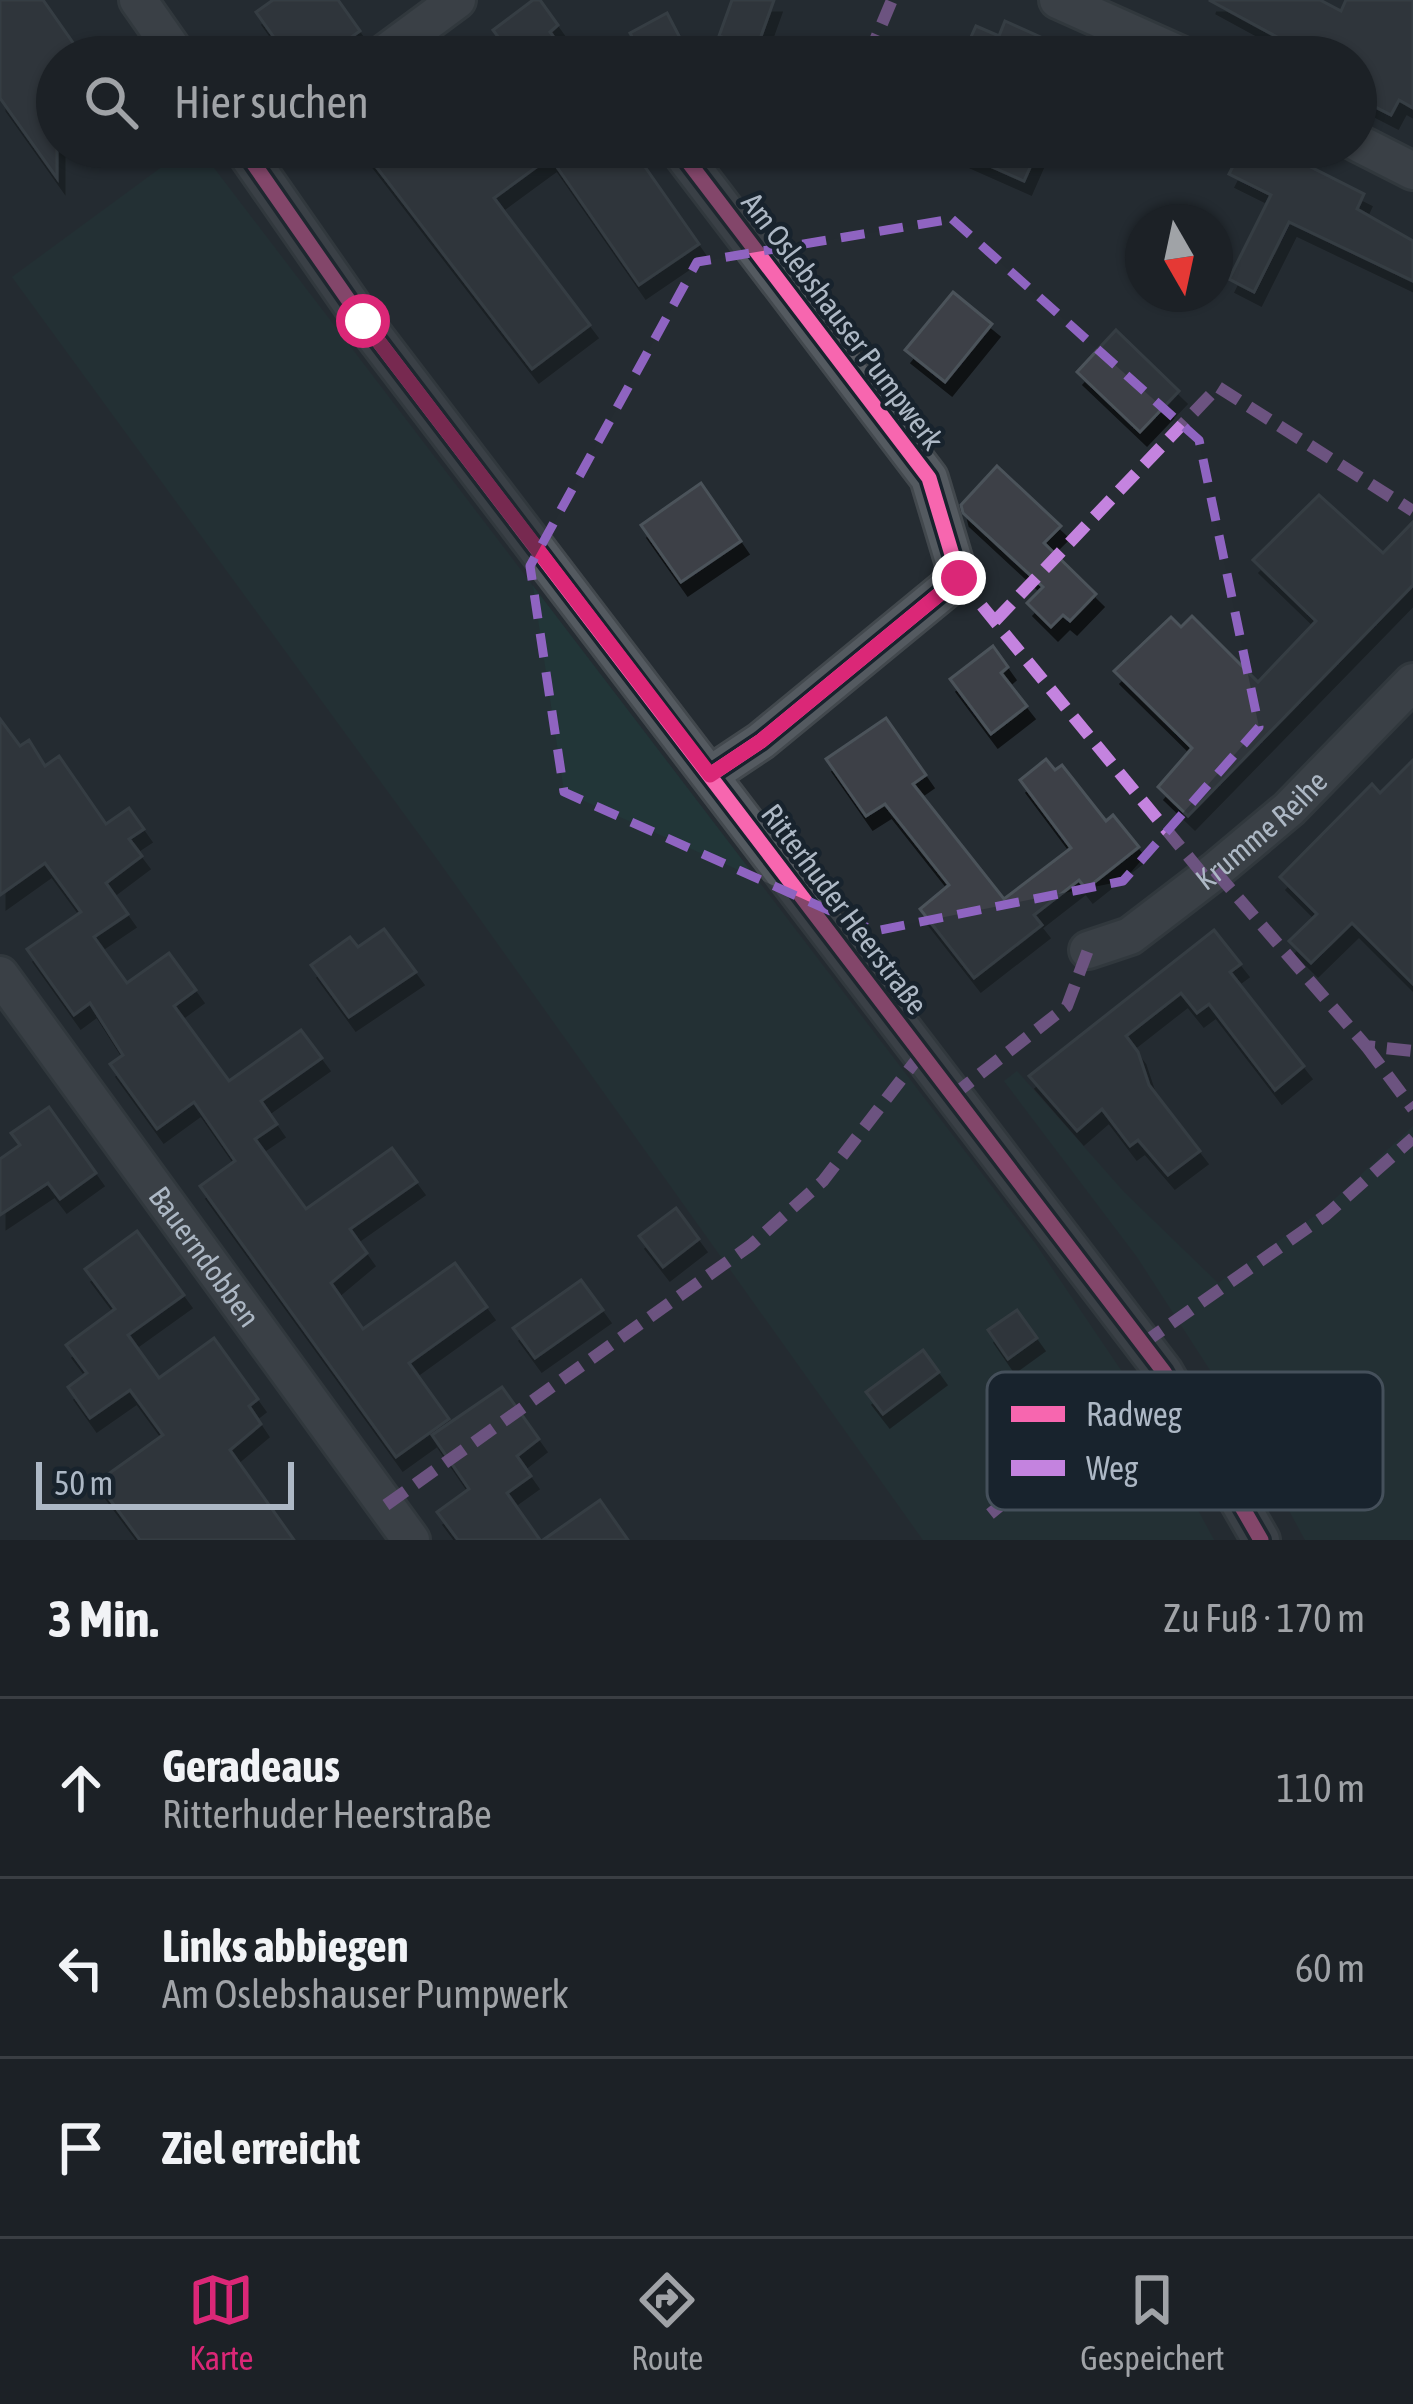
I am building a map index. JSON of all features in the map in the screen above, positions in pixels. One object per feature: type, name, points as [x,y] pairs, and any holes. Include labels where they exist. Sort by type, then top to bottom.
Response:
[{"type":"street","points":[[138,0],[163,36]]},
{"type":"street","points":[[409,36],[458,0]]},
{"type":"street","points":[[1058,0],[1138,36]]},
{"type":"street","points":[[1377,153],[1413,171]]},
{"type":"street","name":"Ritterhuder Heerstraße","points":[[261,168],[363,321],[1164,1372]]},
{"type":"street","name":"Am Oslebshauser Pumpwerk","points":[[693,168],[929,478],[959,578],[761,741],[710,775]]},
{"type":"street","name":"Krumme Reihe","points":[[1088,950],[1130,936],[1215,871],[1289,808],[1413,682]]},
{"type":"street","name":"Bauerndobben","points":[[0,975],[411,1540]]},
{"type":"street","name":"Ritterhuder Heerstraße","points":[[1244,1510],[1261,1540]]},
{"type":"highlighted area","points":[[952,219],[1199,440],[1259,727],[1123,881],[875,931],[564,792],[530,566],[697,262]]},
{"type":"green space","points":[[160,168],[214,168],[1035,1243],[1122,1372],[987,1372],[987,1510],[1198,1510],[1214,1540],[923,1540],[440,863],[12,277]]},
{"type":"green space","points":[[1017,1071],[1124,1192],[1218,1283],[1323,1210],[1413,1126],[1413,1540],[1305,1540],[1289,1510],[1383,1510],[1383,1372],[1211,1372],[1137,1257],[1004,1081]]},
{"type":"building","points":[[0,0],[43,0],[68,36],[36,36],[36,149],[0,98]]},
{"type":"building","points":[[273,0],[338,0],[360,31],[353,36],[273,36],[256,12]]},
{"type":"building","points":[[533,0],[540,0],[558,25],[550,32],[553,36],[497,36],[493,30]]},
{"type":"building","points":[[732,0],[774,0],[761,36],[719,36]]},
{"type":"building","points":[[1209,0],[1320,0],[1341,11],[1346,0],[1413,0],[1413,108],[1399,100],[1391,115],[1377,108],[1377,36],[1275,36]]},
{"type":"building","points":[[667,13],[679,36],[632,36]]},
{"type":"building","points":[[1005,21],[1038,36],[999,36]]},
{"type":"building","points":[[976,26],[999,36],[971,36]]},
{"type":"building","points":[[377,168],[535,168],[494,198],[590,325],[532,369]]},
{"type":"building","points":[[558,168],[646,168],[699,244],[639,285]]},
{"type":"building","points":[[995,168],[1030,168],[1024,181]]},
{"type":"building","points":[[1232,168],[1313,168],[1364,194],[1357,209],[1413,241],[1413,281],[1289,222],[1254,292],[1233,281],[1233,271],[1271,195],[1229,174]]},
{"type":"building","points":[[953,292],[992,324],[945,382],[905,350]]},
{"type":"building","points":[[1116,330],[1179,391],[1140,432],[1077,372]]},
{"type":"building","points":[[997,466],[1061,526],[1044,543],[1096,594],[1070,621],[1063,615],[1051,627],[1027,603],[1043,587],[963,513],[961,505]]},
{"type":"building","points":[[701,483],[741,541],[681,582],[641,525]]},
{"type":"building","points":[[1319,495],[1383,553],[1413,522],[1413,585],[1188,816],[1158,787],[1192,748],[1114,671],[1171,617],[1181,627],[1192,616],[1258,682],[1316,621],[1253,560]]},
{"type":"building","points":[[993,646],[1008,667],[1001,673],[1027,706],[991,734],[950,679]]},
{"type":"building","points":[[886,718],[926,775],[913,784],[1004,899],[1071,848],[1020,780],[1046,759],[1055,770],[1062,765],[1106,821],[1113,815],[1139,847],[1086,889],[1079,880],[1034,915],[1042,925],[974,978],[920,909],[949,885],[885,804],[866,816],[826,759]]},
{"type":"building","points":[[0,719],[20,746],[29,740],[45,766],[59,756],[106,824],[129,808],[144,829],[129,839],[142,856],[106,883],[128,914],[94,937],[127,983],[169,953],[196,990],[174,1006],[229,1081],[301,1030],[322,1058],[261,1101],[277,1124],[255,1139],[306,1209],[392,1148],[417,1182],[350,1229],[367,1253],[331,1283],[363,1329],[455,1263],[487,1307],[409,1363],[449,1419],[396,1457],[200,1186],[235,1161],[194,1102],[157,1129],[110,1064],[123,1055],[90,1003],[74,1015],[27,949],[81,912],[45,863],[0,895]]},
{"type":"building","points":[[1413,760],[1413,984],[1352,923],[1311,963],[1289,941],[1317,914],[1280,877],[1372,784],[1380,793]]},
{"type":"building","points":[[384,929],[416,972],[349,1017],[311,965],[350,937],[358,947]]},
{"type":"building","points":[[1214,930],[1241,964],[1230,972],[1304,1066],[1275,1090],[1209,1004],[1197,1013],[1181,993],[1126,1036],[1138,1052],[1149,1085],[1200,1151],[1168,1175],[1138,1140],[1130,1146],[1102,1109],[1077,1131],[1029,1076]]},
{"type":"building","points":[[49,1107],[96,1173],[60,1199],[48,1183],[0,1215],[0,1159],[20,1145],[11,1133]]},
{"type":"building","points":[[676,1208],[699,1239],[663,1267],[639,1236]]},
{"type":"building","points":[[137,1231],[184,1295],[128,1335],[159,1378],[214,1338],[258,1399],[249,1406],[261,1424],[230,1450],[294,1540],[140,1540],[97,1482],[163,1435],[130,1390],[90,1418],[68,1387],[87,1373],[66,1345],[115,1309],[85,1269]]},
{"type":"building","points":[[581,1280],[603,1310],[535,1358],[513,1328]]},
{"type":"building","points":[[1017,1310],[1037,1338],[1008,1359],[988,1330]]},
{"type":"building","points":[[923,1350],[939,1372],[883,1414],[866,1392]]},
{"type":"building","points":[[502,1387],[539,1439],[517,1456],[531,1476],[507,1493],[540,1540],[458,1540],[437,1512],[469,1489],[432,1435]]},
{"type":"building","points":[[600,1500],[628,1540],[543,1540]]},
{"type":"marked path","points":[[877,36],[892,0]]},
{"type":"marked path","points":[[995,621],[1218,387],[1413,511]]},
{"type":"marked path","points":[[959,578],[1206,878]]},
{"type":"marked path","points":[[1215,871],[1366,1046],[1413,1051]]},
{"type":"marked path","points":[[952,1096],[1067,1006],[1088,950]]},
{"type":"marked path","points":[[1366,1046],[1413,1109]]},
{"type":"marked path","points":[[386,1505],[751,1245],[823,1181],[921,1054]]},
{"type":"marked path","points":[[1142,1344],[1326,1215],[1413,1138]]},
{"type":"marked path","points":[[990,1514],[995,1510]]},
{"type":"cycle path","points":[[257,168],[363,321],[1164,1372]]},
{"type":"cycle path","points":[[693,168],[929,478],[959,578],[761,741],[710,775]]},
{"type":"cycle path","points":[[1244,1510],[1261,1540]]},
{"type":"route","points":[[363,321],[710,775],[761,741],[959,578]]}]
